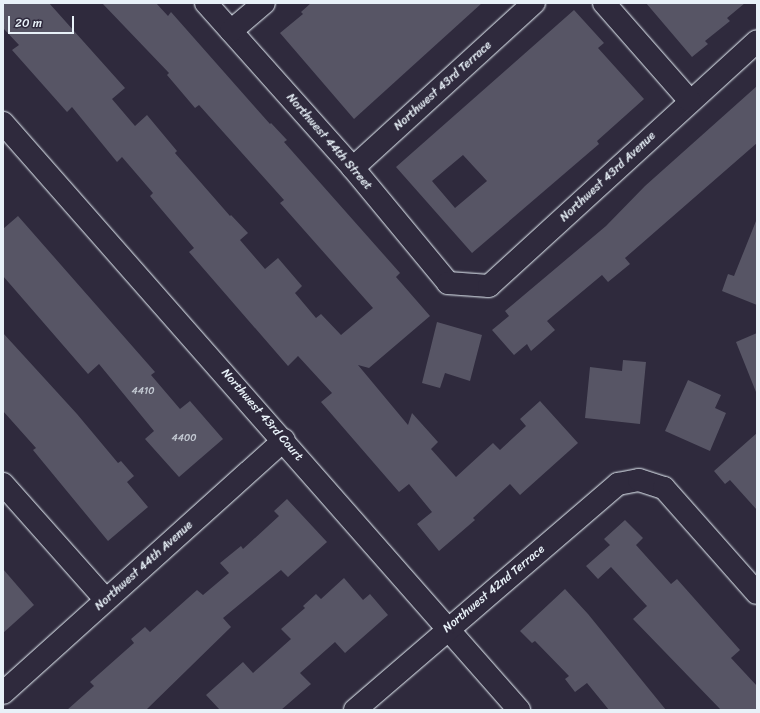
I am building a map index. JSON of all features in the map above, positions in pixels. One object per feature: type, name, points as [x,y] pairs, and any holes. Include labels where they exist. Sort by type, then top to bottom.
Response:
[{"type":"street","name":"Northwest 44th Street","points":[[206,3],[353,168],[448,283]]},
{"type":"street","points":[[231,31],[264,3]]},
{"type":"street","name":"Northwest 43rd Terrace","points":[[353,168],[534,3]]},
{"type":"street","points":[[604,3],[690,101]]},
{"type":"street","name":"Northwest 43rd Avenue","points":[[448,283],[489,286],[690,101],[757,42]]},
{"type":"street","name":"Northwest 43rd Court","points":[[3,123],[284,440],[446,629],[519,710]]},
{"type":"street","name":"Northwest 44th Avenue","points":[[3,693],[284,440]]},
{"type":"street","name":"Northwest 42nd Terrace","points":[[355,710],[446,629],[618,484],[639,480],[664,488],[757,593]]},
{"type":"street","points":[[3,484],[106,600]]},
{"type":"building","points":[[3,3],[49,3],[125,88],[112,99],[135,126],[147,115],[177,151],[175,153],[230,216],[231,215],[248,233],[240,240],[265,269],[278,258],[302,286],[295,293],[316,318],[321,314],[341,335],[373,308],[280,203],[284,200],[199,105],[195,108],[167,75],[169,73],[102,3],[156,3],[168,16],[171,12],[270,124],[271,123],[287,140],[284,142],[400,273],[396,277],[430,316],[369,368],[358,365],[408,425],[412,413],[438,442],[431,449],[456,477],[493,443],[500,450],[526,426],[520,419],[540,401],[578,443],[520,495],[510,484],[473,518],[475,520],[439,551],[417,524],[432,512],[409,484],[399,492],[321,402],[332,393],[298,356],[288,366],[189,252],[194,248],[150,196],[153,193],[122,157],[117,162],[72,107],[67,112],[12,50],[19,45],[3,28]]},
{"type":"building","points":[[311,3],[482,3],[354,119],[280,33],[303,14],[301,12]]},
{"type":"building","points":[[646,3],[745,3],[727,18],[730,21],[705,41],[708,44],[692,57]]},
{"type":"building","points":[[574,10],[604,43],[598,48],[644,99],[597,141],[599,144],[472,253],[396,167]],"holes":[[[463,155],[487,181],[455,208],[432,181]]]},
{"type":"building","points":[[757,86],[757,143],[625,258],[630,264],[608,282],[602,275],[547,321],[555,330],[531,351],[527,344],[514,355],[492,330],[509,316],[505,311],[606,226],[645,186]]},
{"type":"building","points":[[18,216],[155,372],[151,375],[180,409],[190,401],[223,439],[179,477],[145,439],[154,431],[99,364],[88,374],[3,276],[3,229]]},
{"type":"building","points":[[756,221],[757,305],[722,291],[728,274],[734,276]]},
{"type":"building","points":[[437,322],[482,335],[470,381],[445,373],[440,388],[422,383]]},
{"type":"building","points":[[3,333],[77,414],[118,463],[121,461],[134,476],[127,482],[148,507],[108,541],[33,450],[36,448],[3,411]]},
{"type":"building","points":[[757,333],[757,392],[756,392],[736,342]]},
{"type":"building","points":[[623,360],[646,362],[640,424],[585,418],[590,367],[622,371]]},
{"type":"building","points":[[688,380],[721,395],[715,408],[726,413],[710,451],[665,431]]},
{"type":"building","points":[[757,433],[757,510],[730,480],[725,484],[714,471]]},
{"type":"building","points":[[287,499],[327,542],[288,577],[281,570],[223,618],[231,627],[146,710],[67,710],[94,686],[90,682],[134,643],[131,639],[145,627],[150,632],[197,590],[203,595],[229,573],[220,563],[241,546],[243,549],[279,516],[274,511]]},
{"type":"building","points":[[625,520],[643,538],[636,545],[671,584],[677,579],[740,650],[731,658],[757,686],[757,710],[721,710],[633,619],[647,606],[611,567],[598,579],[586,566],[610,545],[604,539]]},
{"type":"building","points":[[3,569],[34,605],[3,633]]},
{"type":"building","points":[[344,578],[363,600],[370,594],[388,615],[345,653],[335,642],[300,673],[311,684],[281,710],[220,710],[206,695],[243,662],[253,673],[291,639],[281,629],[305,608],[303,606],[316,594],[321,599]]},
{"type":"building","points":[[565,589],[588,614],[666,710],[609,710],[587,683],[575,692],[565,679],[569,676],[535,641],[532,643],[520,631]]}]
